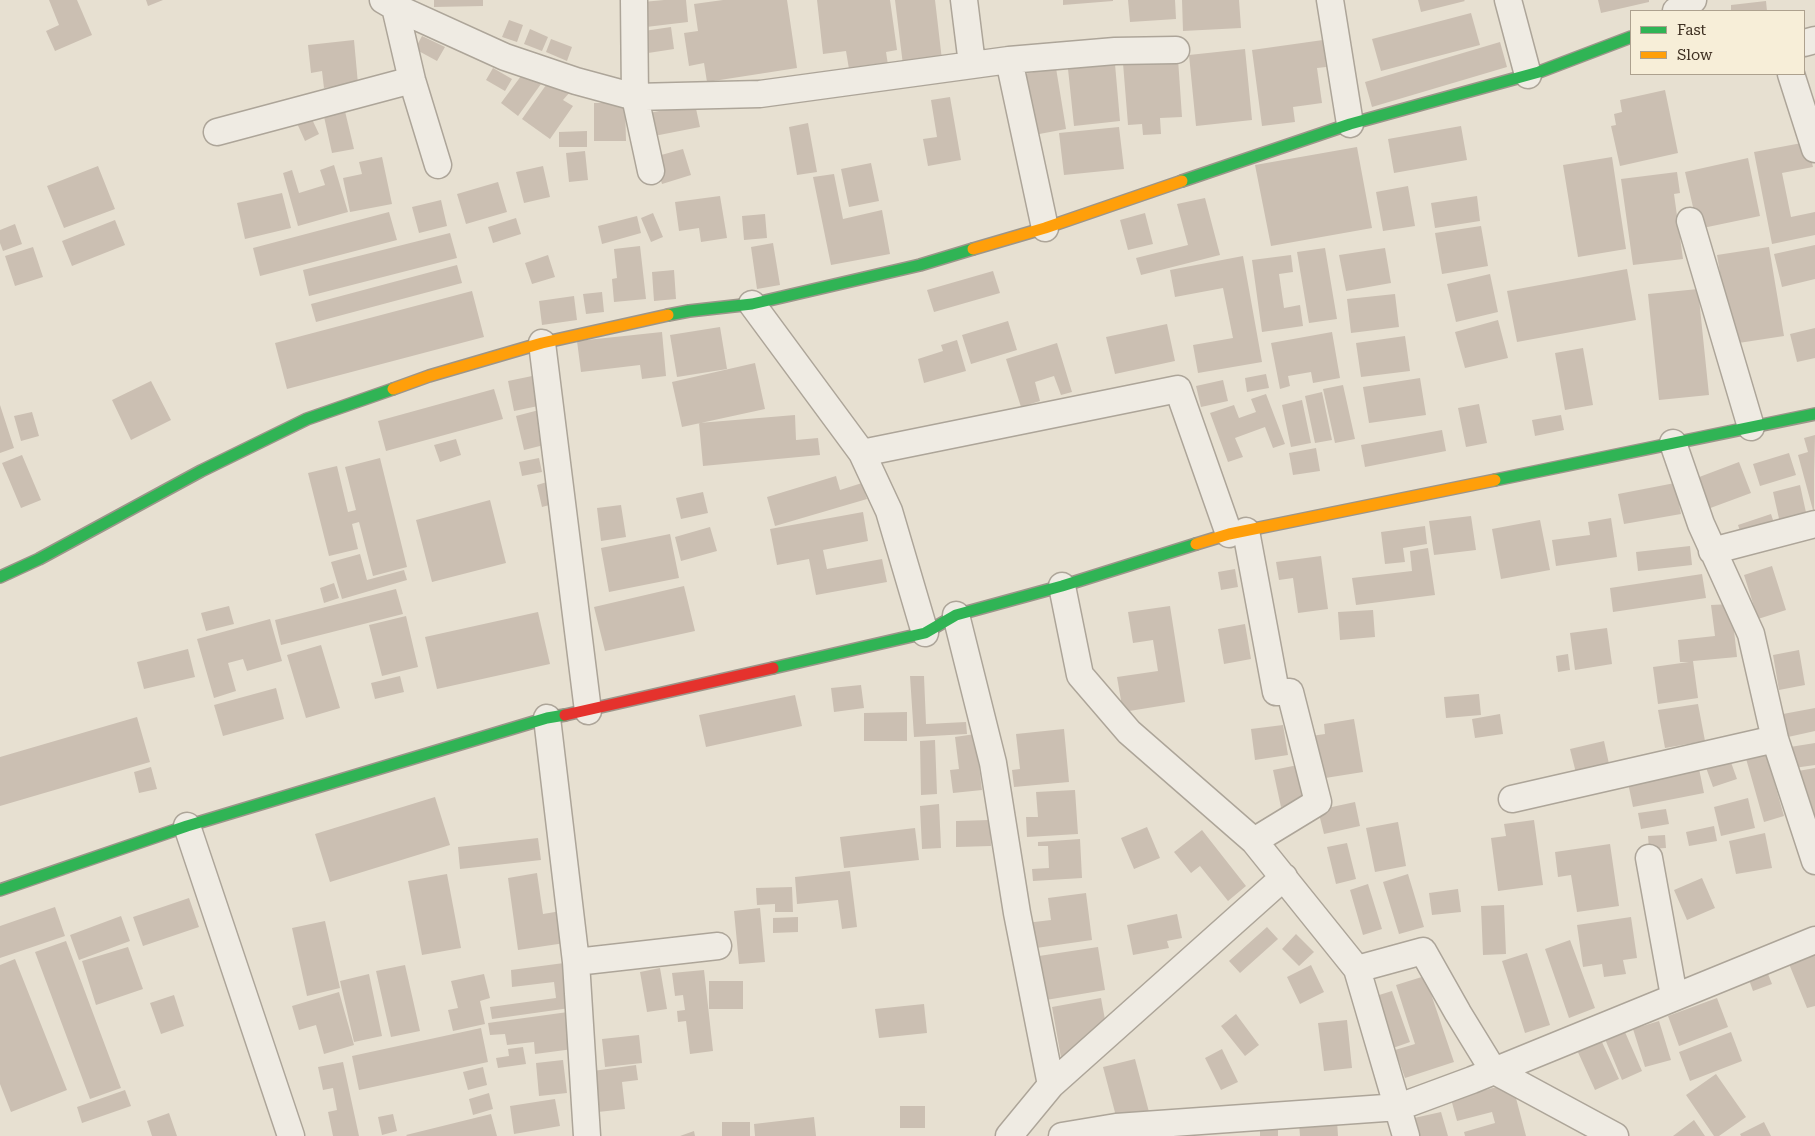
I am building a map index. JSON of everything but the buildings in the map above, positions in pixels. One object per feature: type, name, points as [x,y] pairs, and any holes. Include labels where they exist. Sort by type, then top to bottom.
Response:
[{"type":"street","points":[[634,0],[635,97],[651,171]]},
{"type":"street","points":[[964,0],[972,64]]},
{"type":"street","points":[[1330,0],[1350,124]]},
{"type":"street","points":[[1508,0],[1528,75]]},
{"type":"street","points":[[1678,10],[1693,0]]},
{"type":"street","points":[[389,4],[505,57],[576,81],[635,97],[760,94],[1009,60],[1115,51],[1176,50]]},
{"type":"street","points":[[389,4],[438,165]]},
{"type":"street","points":[[0,577],[39,559],[200,471],[307,420],[429,376],[542,343],[689,311],[752,304],[920,265],[1045,228],[1350,124],[1528,75],[1630,37]]},
{"type":"street","points":[[1598,49],[1630,50]]},
{"type":"street","points":[[1009,60],[1045,228]]},
{"type":"street","points":[[1791,75],[1815,149]]},
{"type":"street","points":[[217,132],[412,80]]},
{"type":"street","points":[[1690,221],[1751,427]]},
{"type":"street","points":[[752,304],[862,453],[889,511],[926,634]]},
{"type":"street","points":[[542,343],[588,711]]},
{"type":"street","points":[[862,453],[1178,389],[1237,533],[1276,692],[1290,692],[1318,802],[1254,841]]},
{"type":"street","points":[[0,890],[187,826],[547,718],[588,711],[926,634],[956,615],[1062,586],[1237,533],[1815,414]]},
{"type":"street","points":[[1674,443],[1701,524],[1751,634],[1775,739],[1815,861]]},
{"type":"street","points":[[1712,551],[1815,524]]},
{"type":"street","points":[[1062,586],[1080,675],[1129,732],[1254,841],[1357,969],[1406,1136]]},
{"type":"street","points":[[956,615],[993,762],[1017,913],[1051,1085]]},
{"type":"street","points":[[547,718],[576,962],[587,1136]]},
{"type":"street","points":[[1512,799],[1775,739]]},
{"type":"street","points":[[187,826],[291,1136]]},
{"type":"street","points":[[1649,858],[1674,996]]},
{"type":"street","points":[[1010,1136],[1051,1085],[1284,877]]},
{"type":"street","points":[[1062,1136],[1116,1127],[1399,1107],[1472,1080],[1815,940]]},
{"type":"street","points":[[576,962],[718,946]]},
{"type":"street","points":[[1357,969],[1423,951],[1493,1070],[1616,1136]]},
{"type":"traffic: fast","points":[[1182,181],[1350,124],[1539,72],[1630,37]]},
{"type":"traffic: fast","points":[[668,315],[752,304],[920,265],[973,249]]},
{"type":"traffic: fast","points":[[0,577],[39,559],[201,471],[307,419],[393,389]]},
{"type":"traffic: fast","points":[[1495,480],[1815,414]]},
{"type":"traffic: fast","points":[[773,668],[925,633],[956,615],[1062,586],[1196,544]]},
{"type":"traffic: fast","points":[[0,890],[187,826],[547,718],[565,715]]},
{"type":"traffic: slow","points":[[973,249],[1045,228],[1182,181]]},
{"type":"traffic: slow","points":[[393,389],[429,376],[542,343],[668,315]]},
{"type":"traffic: slow","points":[[1196,544],[1229,534],[1495,480]]},
{"type":"traffic: jam","points":[[565,715],[773,668]]}]
